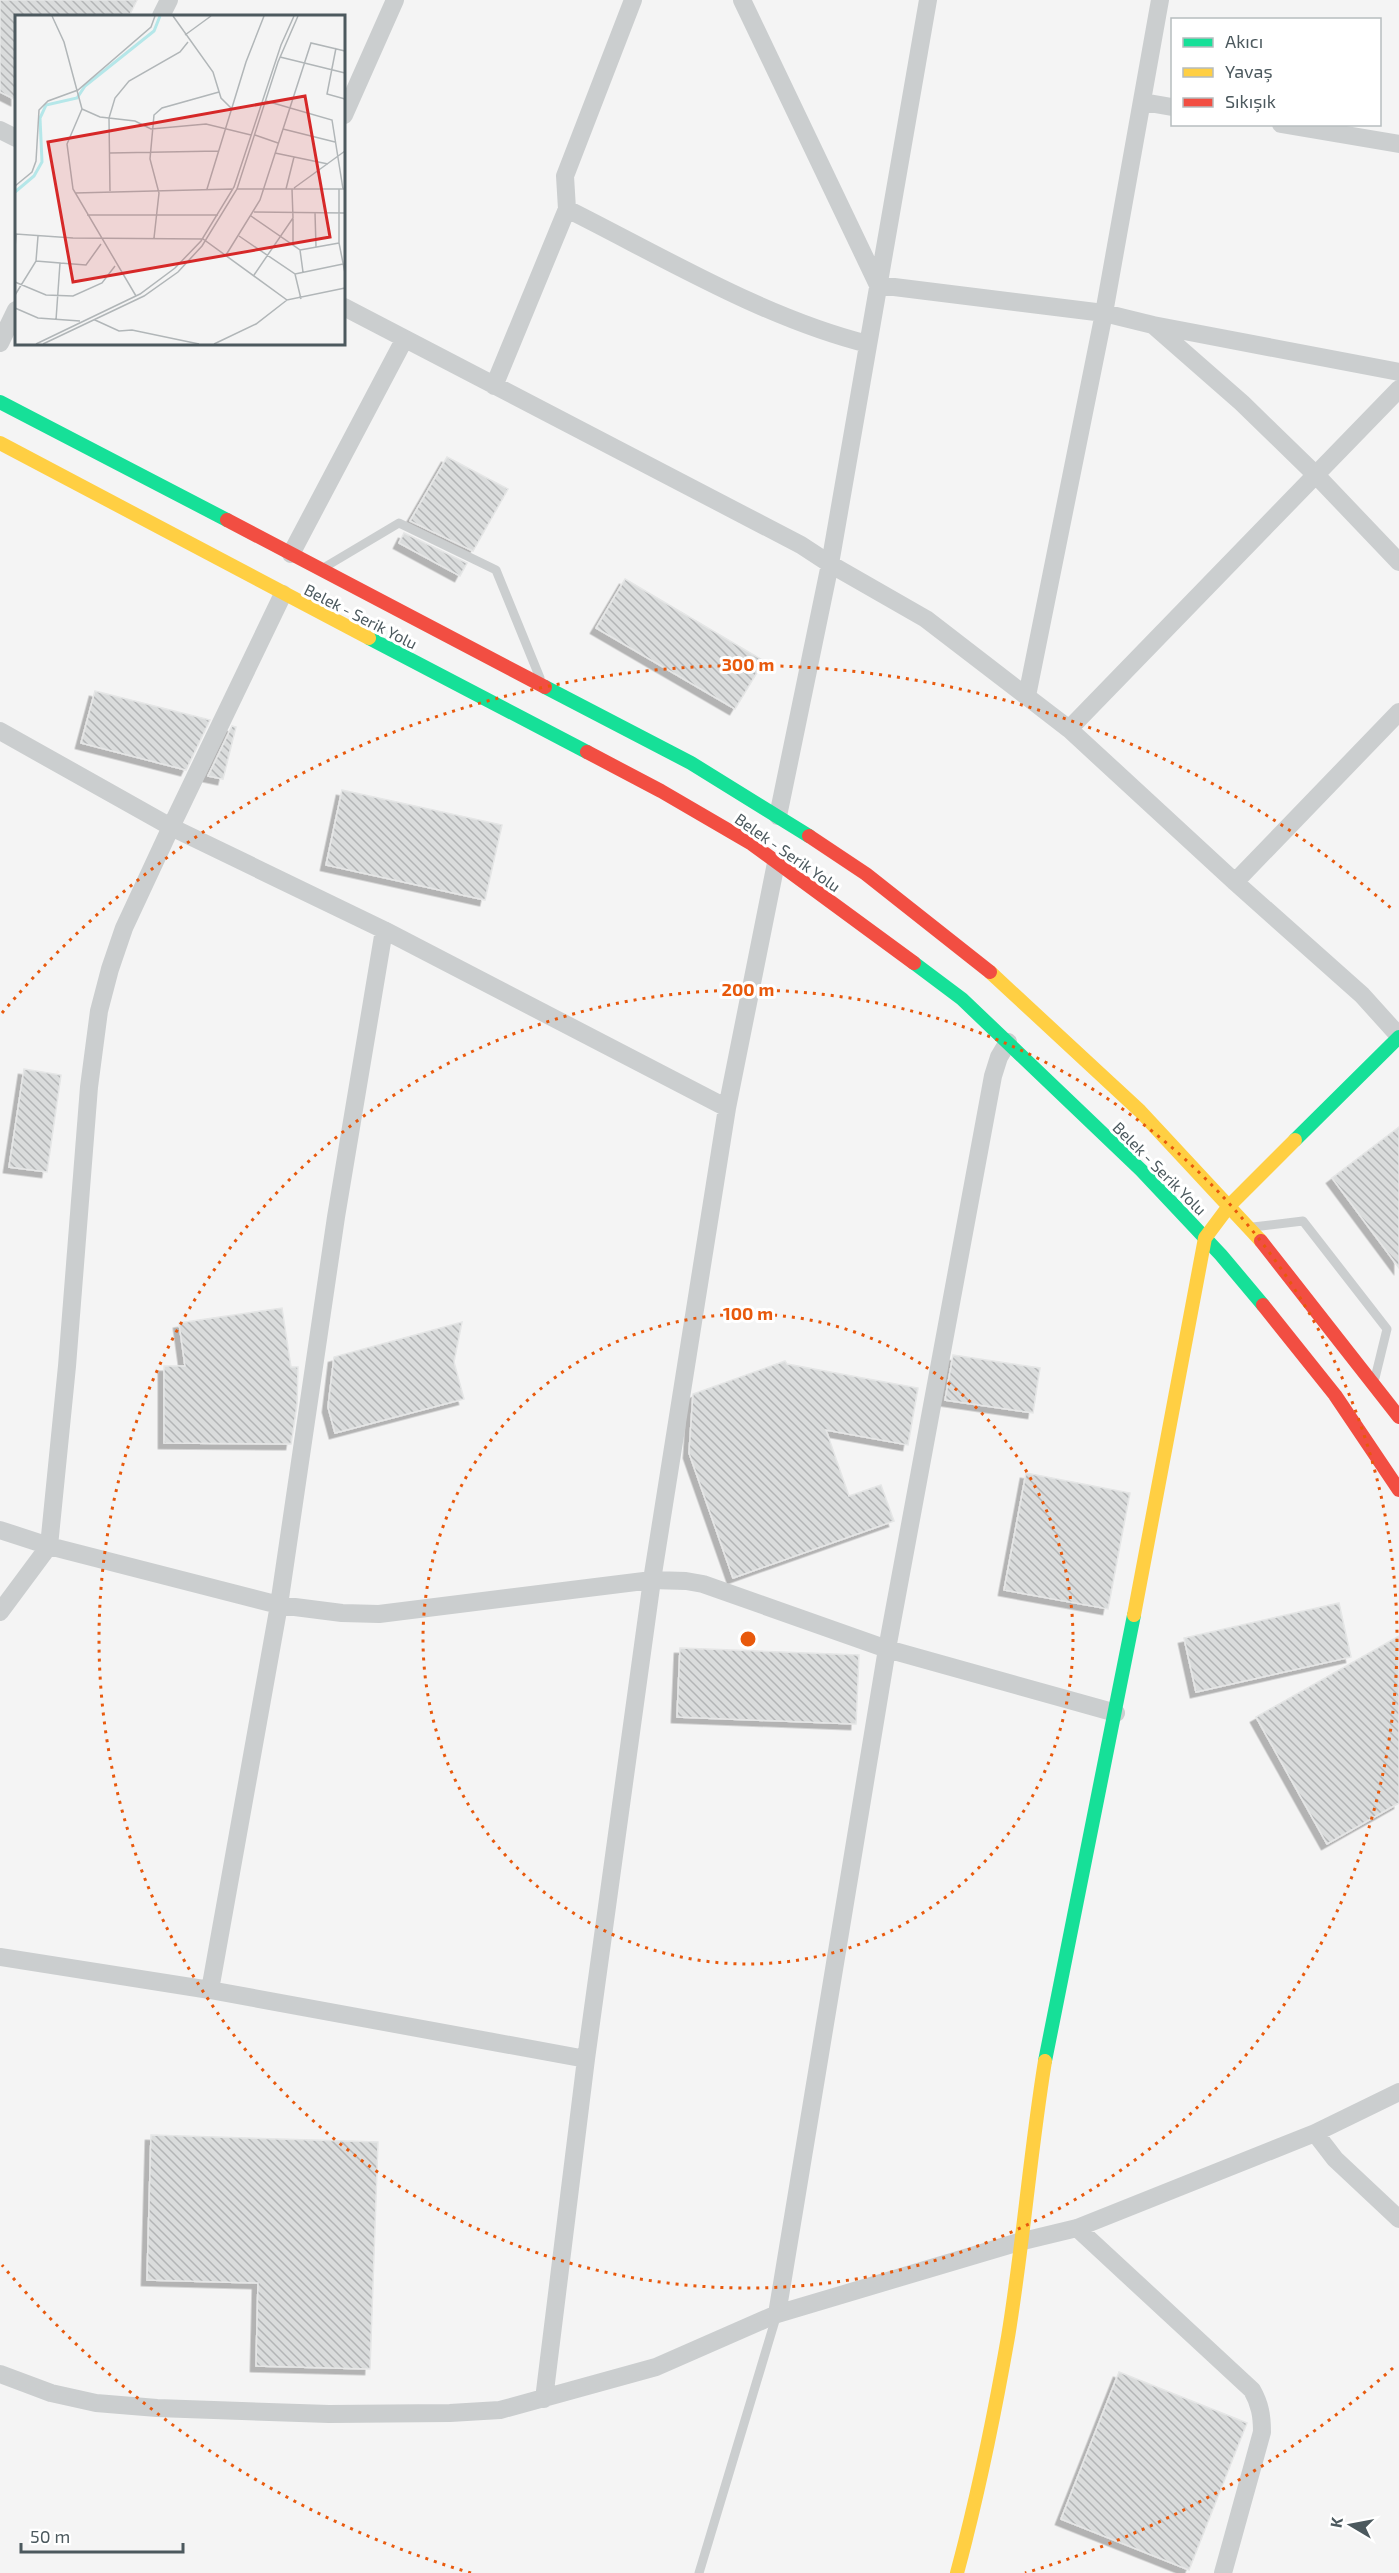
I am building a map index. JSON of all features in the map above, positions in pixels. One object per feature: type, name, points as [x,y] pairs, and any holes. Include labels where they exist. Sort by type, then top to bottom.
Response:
[{"type":"main road","name":"Belek - Serik Yolu","points":[[0,402],[691,763],[778,816],[866,874],[1001,980],[1140,1111],[1274,1255],[1399,1416]]},
{"type":"main road","name":"Belek - Serik Yolu","points":[[0,444],[661,790],[752,844],[962,999],[1141,1170],[1205,1238],[1335,1395],[1399,1490]]},
{"type":"main road","points":[[957,2573],[979,2490],[1008,2335],[1032,2138],[1051,2023],[1116,1713],[1205,1238],[1229,1206],[1399,1037]]},
{"type":"street","points":[[162,15],[169,0]]},
{"type":"street","points":[[345,113],[395,0]]},
{"type":"street","points":[[494,386],[567,209],[565,176],[633,0]]},
{"type":"street","points":[[742,0],[878,285]]},
{"type":"street","points":[[778,816],[830,564],[928,0]]},
{"type":"street","points":[[1027,696],[1104,313],[1161,0]]},
{"type":"street","points":[[1143,102],[1171,106]]},
{"type":"street","points":[[1293,126],[1399,144]]},
{"type":"street","points":[[0,130],[15,138]]},
{"type":"street","points":[[567,209],[776,313],[825,332],[868,344]]},
{"type":"street","points":[[878,285],[1104,313],[1153,325],[1399,372]]},
{"type":"street","points":[[345,308],[801,545],[926,619],[1069,729],[1362,995],[1399,1037]]},
{"type":"street","points":[[0,343],[15,312]]},
{"type":"street","points":[[1153,325],[1242,403],[1317,475],[1399,562]]},
{"type":"street","points":[[291,554],[404,340]]},
{"type":"street","points":[[1069,729],[1399,389]]},
{"type":"street","points":[[0,1612],[49,1546],[67,1366],[93,1049],[99,1011],[121,939],[171,827],[283,594]]},
{"type":"street","points":[[1235,882],[1399,712]]},
{"type":"street","points":[[0,732],[171,827],[384,930],[727,1108]]},
{"type":"street","points":[[544,2399],[586,2059],[652,1580],[727,1108],[776,862]]},
{"type":"street","points":[[210,1990],[279,1605],[336,1217],[384,930]]},
{"type":"street","points":[[777,2314],[887,1649],[993,1077],[1008,1042]]},
{"type":"street","points":[[0,1530],[49,1546],[279,1605],[342,1613],[379,1614],[652,1580],[686,1581],[703,1584],[887,1649],[1116,1713]]},
{"type":"street","points":[[0,1957],[210,1990],[586,2059]]},
{"type":"street","points":[[0,2374],[51,2393],[96,2403],[156,2408],[329,2414],[450,2413],[500,2410],[656,2367],[777,2314],[1019,2242],[1077,2228],[1315,2133],[1399,2092]]},
{"type":"street","points":[[1315,2133],[1335,2159],[1399,2219]]},
{"type":"street","points":[[1077,2228],[1252,2391],[1258,2401],[1262,2432],[1223,2573]]},
{"type":"lane","points":[[321,570],[399,523],[496,570],[543,686]]},
{"type":"lane","points":[[1249,1228],[1303,1221],[1387,1329],[1374,1384]]},
{"type":"lane","points":[[699,2573],[777,2314]]},
{"type":"building","points":[[0,0],[137,0],[130,15],[15,15],[15,100],[0,92]]},
{"type":"building","points":[[447,457],[508,489],[473,551],[410,521]]},
{"type":"building","points":[[404,533],[467,563],[460,576],[399,543]]},
{"type":"building","points":[[625,579],[764,661],[735,709],[596,628]]},
{"type":"building","points":[[95,691],[210,720],[186,770],[81,743]]},
{"type":"building","points":[[232,726],[236,727],[223,779],[208,776]]},
{"type":"building","points":[[342,790],[502,825],[485,900],[326,865]]},
{"type":"building","points":[[24,1069],[61,1075],[47,1172],[9,1167]]},
{"type":"building","points":[[1399,1127],[1399,1268],[1332,1178]]},
{"type":"building","points":[[282,1308],[291,1367],[298,1367],[297,1405],[291,1444],[164,1443],[164,1366],[185,1366],[179,1323]]},
{"type":"building","points":[[462,1322],[454,1362],[464,1399],[335,1433],[328,1407],[334,1357]]},
{"type":"building","points":[[953,1355],[1040,1368],[1033,1413],[945,1400]]},
{"type":"building","points":[[785,1361],[787,1364],[918,1388],[908,1445],[826,1430],[849,1496],[881,1485],[894,1521],[733,1578],[689,1453],[693,1394]]},
{"type":"building","points":[[1026,1473],[1130,1493],[1108,1609],[1004,1590]]},
{"type":"building","points":[[1339,1603],[1351,1657],[1196,1692],[1184,1638]]},
{"type":"building","points":[[1399,1636],[1399,1803],[1327,1844],[1256,1717]]},
{"type":"building","points":[[680,1648],[859,1655],[856,1724],[677,1717]]},
{"type":"building","points":[[151,2135],[378,2142],[370,2369],[256,2366],[258,2283],[147,2280]]},
{"type":"building","points":[[1119,2372],[1247,2423],[1189,2570],[1061,2519]]},
{"type":"traffic: fast","points":[[0,402],[227,520]]},
{"type":"traffic: fast","points":[[369,638],[587,752]]},
{"type":"traffic: fast","points":[[545,687],[691,763],[809,836]]},
{"type":"traffic: fast","points":[[914,963],[962,999],[1141,1170],[1221,1255],[1263,1305]]},
{"type":"traffic: fast","points":[[1295,1140],[1399,1037]]},
{"type":"traffic: fast","points":[[1045,2061],[1134,1615]]},
{"type":"traffic: slow","points":[[0,443],[369,638]]},
{"type":"traffic: slow","points":[[990,972],[1140,1111],[1261,1241]]},
{"type":"traffic: slow","points":[[1134,1615],[1205,1238],[1229,1206],[1295,1140]]},
{"type":"traffic: slow","points":[[957,2573],[985,2456],[1008,2337],[1045,2061]]},
{"type":"traffic: jam","points":[[227,520],[545,687]]},
{"type":"traffic: jam","points":[[587,752],[661,791],[752,844],[914,963]]},
{"type":"traffic: jam","points":[[809,836],[866,874],[990,972]]},
{"type":"traffic: jam","points":[[1261,1241],[1399,1417]]},
{"type":"traffic: jam","points":[[1263,1305],[1335,1395],[1399,1490]]}]
